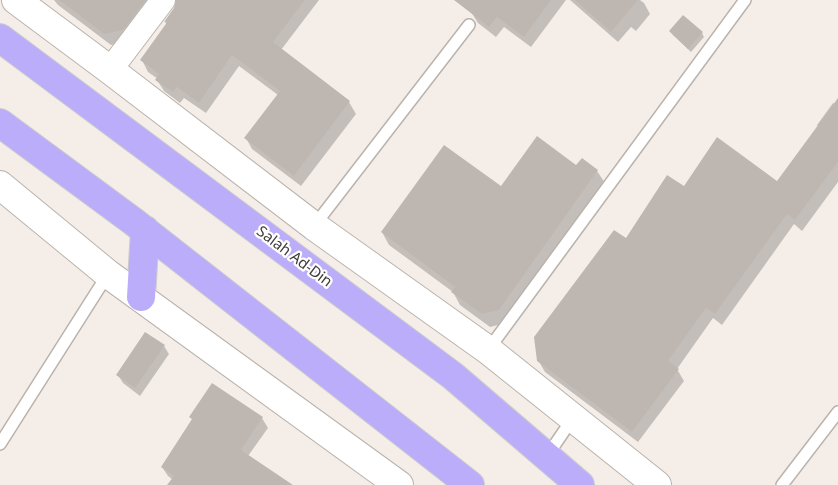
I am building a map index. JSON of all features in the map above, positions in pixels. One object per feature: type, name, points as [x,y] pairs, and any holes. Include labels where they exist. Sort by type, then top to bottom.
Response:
[{"type":"highway","name":"Salah Ad-Din","points":[[0,38],[453,376],[580,485]]},
{"type":"highway","points":[[0,123],[145,230],[470,485]]},
{"type":"highway","points":[[141,297],[145,230]]},
{"type":"street","points":[[16,0],[314,226],[488,350],[657,485]]},
{"type":"street","points":[[110,70],[163,0]]},
{"type":"street","points":[[0,185],[108,274],[399,485]]},
{"type":"lane","points":[[488,350],[744,0]]},
{"type":"lane","points":[[314,226],[469,25]]},
{"type":"lane","points":[[0,444],[108,274]]},
{"type":"lane","points":[[782,485],[838,412]]},
{"type":"lane","points":[[547,456],[573,418]]},
{"type":"building","points":[[59,0],[146,0],[123,30],[104,34]]},
{"type":"building","points":[[176,0],[305,0],[273,42],[350,101],[294,176],[244,138],[280,91],[232,55],[199,103],[177,87],[173,92],[155,80],[159,74],[140,60],[168,21],[164,22],[174,8]]},
{"type":"building","points":[[454,0],[551,0],[524,37],[497,17],[489,27]]},
{"type":"building","points":[[575,0],[638,0],[611,32]]},
{"type":"building","points":[[683,15],[703,32],[688,49],[669,31]]},
{"type":"building","points":[[838,98],[838,162],[795,220],[787,214],[715,314],[706,308],[668,361],[679,369],[632,432],[537,361],[534,337],[614,230],[626,238],[667,175],[684,186],[717,137],[777,181]]},
{"type":"building","points":[[537,136],[576,165],[582,158],[598,170],[499,310],[482,314],[451,292],[455,287],[381,232],[444,145],[501,186]]},
{"type":"building","points":[[145,332],[165,345],[135,388],[116,375]]},
{"type":"building","points":[[212,383],[263,417],[241,450],[293,485],[167,485],[174,476],[161,467],[192,419],[189,417]]}]
